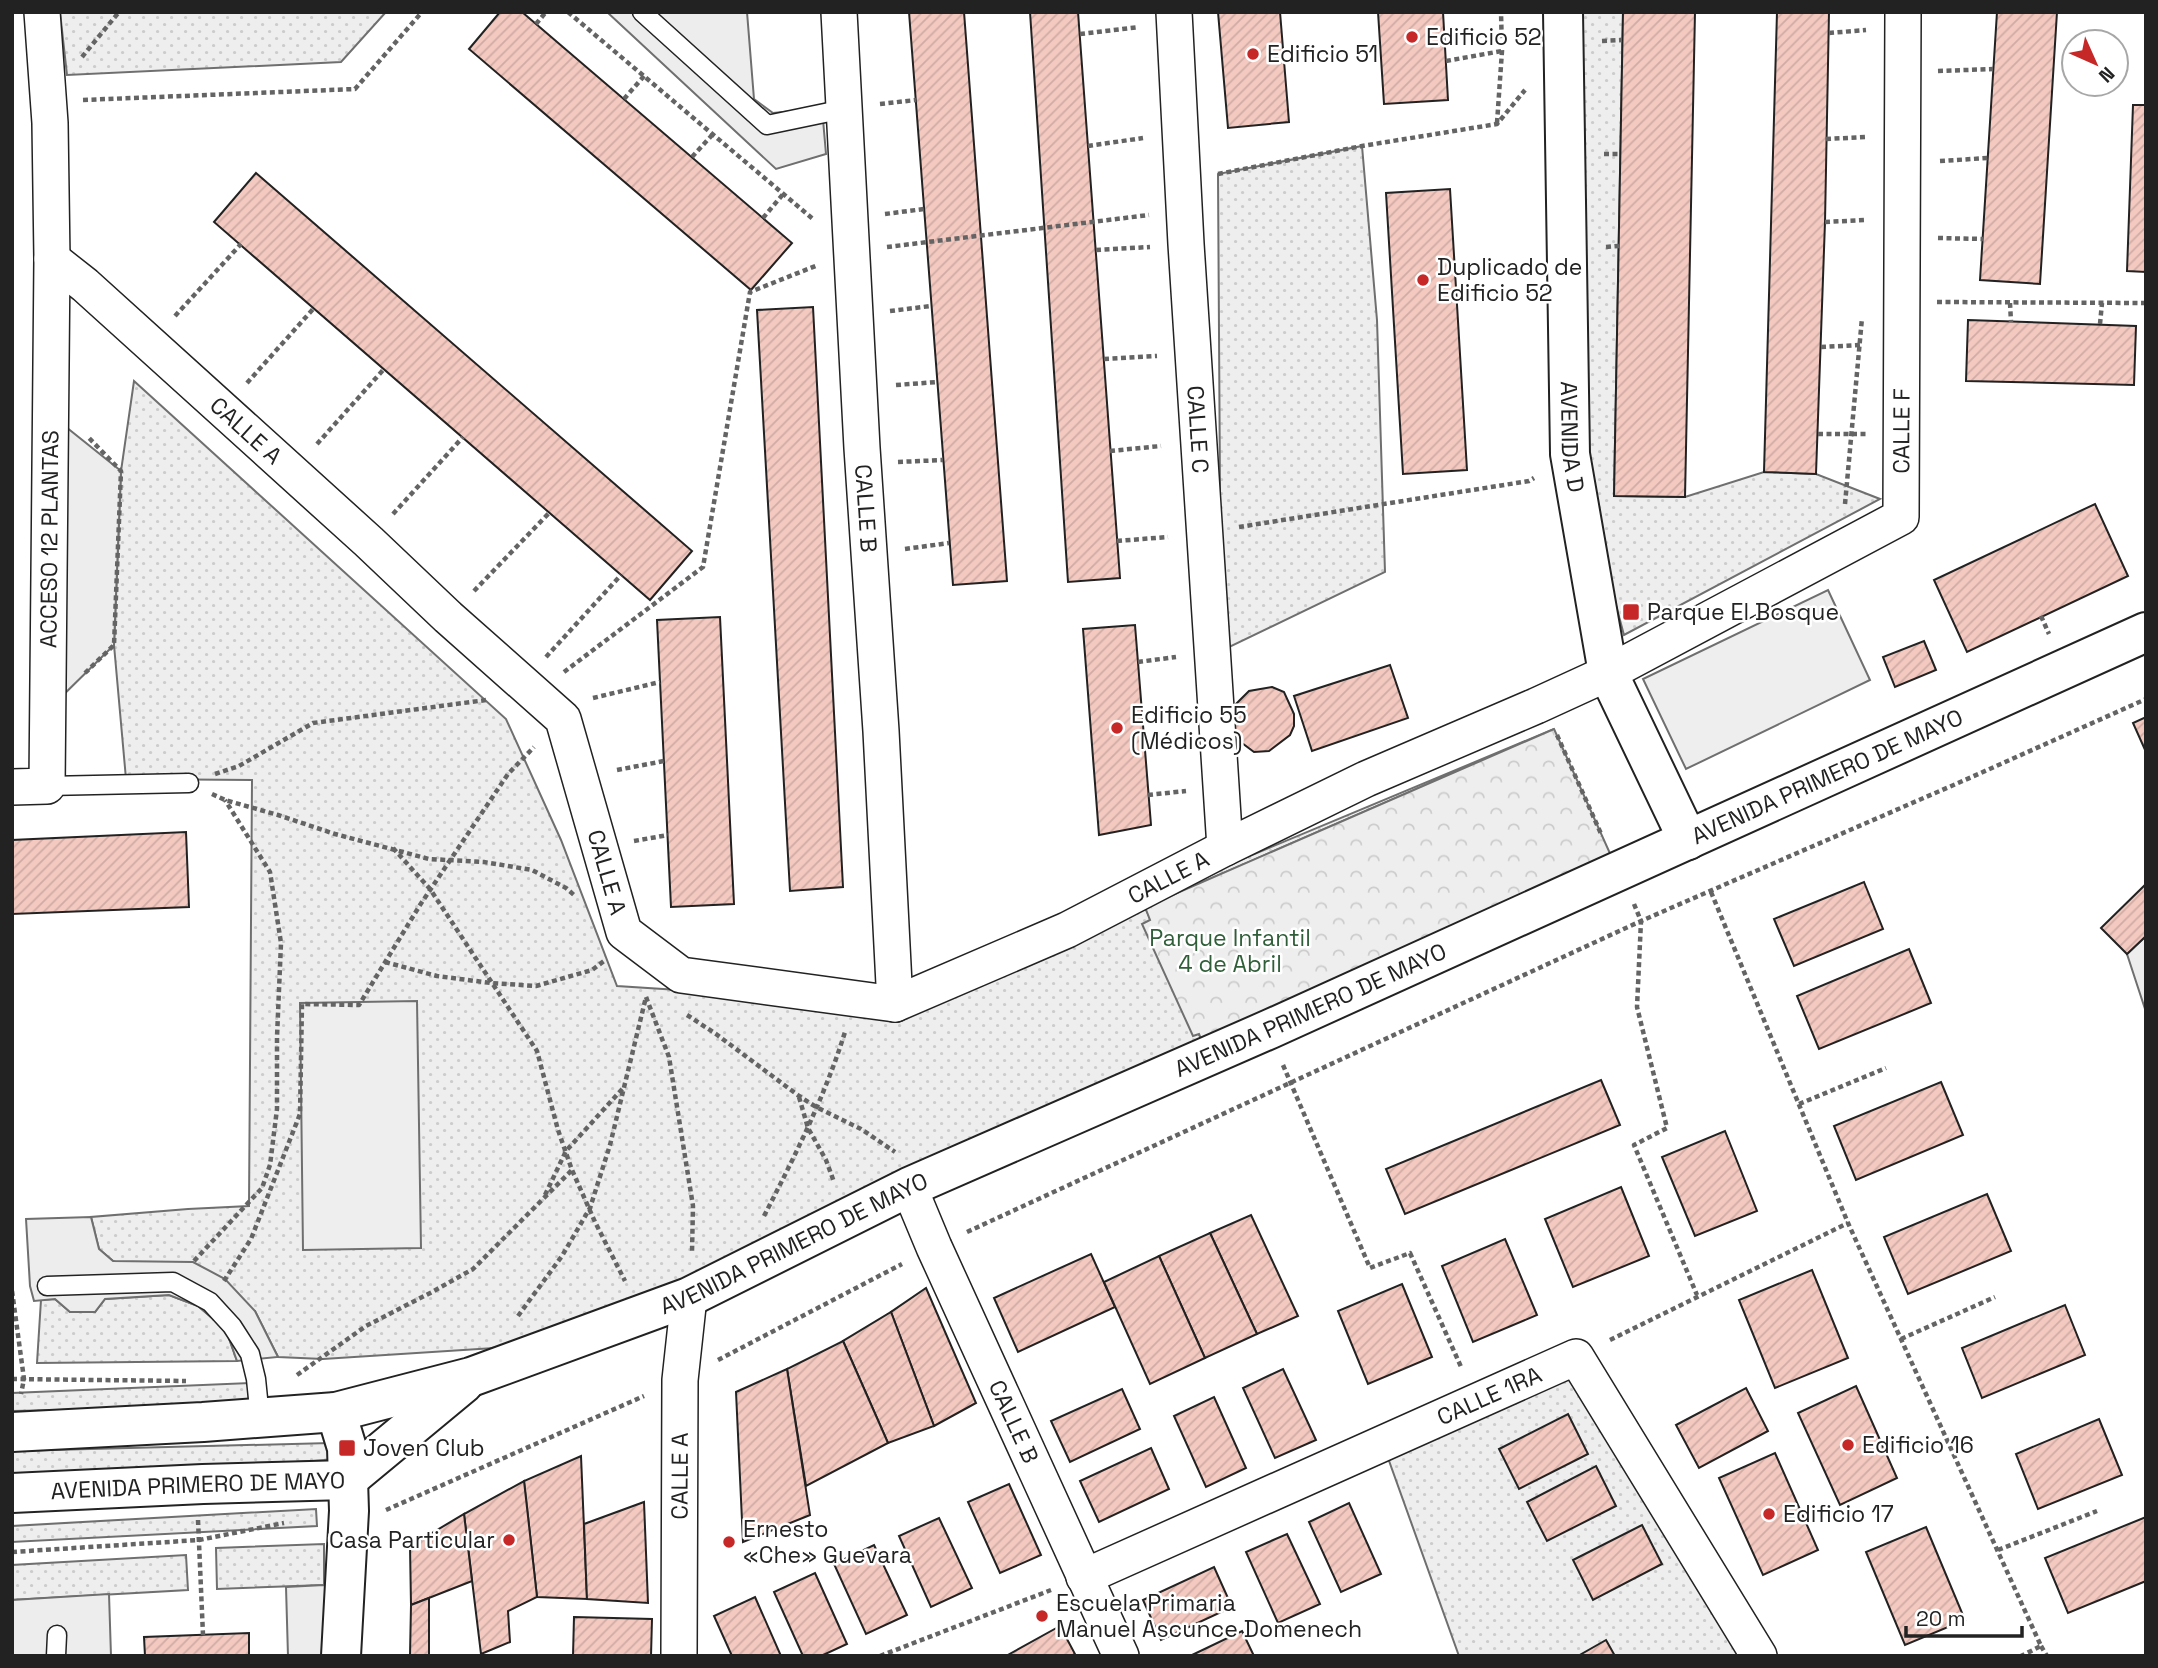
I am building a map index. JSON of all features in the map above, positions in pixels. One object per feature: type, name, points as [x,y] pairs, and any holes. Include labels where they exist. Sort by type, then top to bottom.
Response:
[{"type":"main road","name":"AVENIDA D","points":[[1563,28],[1570,454],[1608,673],[1688,840]]},
{"type":"main road","name":"AVENIDA PRIMERO DE MAYO","points":[[12,1432],[336,1412],[471,1377],[689,1297],[904,1171],[1270,1029],[2146,632]]},
{"type":"main road","name":"AVENIDA PRIMERO DE MAYO","points":[[12,1493],[203,1483],[348,1495],[471,1377]]},
{"type":"main road","points":[[336,1412],[347,1448],[348,1495],[341,1656]]},
{"type":"street","points":[[42,12],[48,98],[52,259]]},
{"type":"street","name":"CALLE B","points":[[839,12],[895,1004]]},
{"type":"street","name":"CALLE F","points":[[1608,673],[1901,517],[1903,12]]},
{"type":"street","name":"CALLE C","points":[[1162,19],[1180,134],[1225,848]]},
{"type":"street","name":"CALLE A","points":[[52,259],[85,285],[543,701],[580,777],[624,932],[681,975],[895,1004],[1067,930],[1366,779],[1608,673]]},
{"type":"street","name":"ACCESO 12 PLANTAS","points":[[47,786],[52,259]]},
{"type":"street","points":[[12,787],[47,786]]},
{"type":"street","name":"CALLE B","points":[[904,1171],[934,1247],[1121,1656]]},
{"type":"street","name":"CALLE A","points":[[679,1656],[680,1380],[689,1297]]},
{"type":"street","points":[[1576,1357],[1759,1656]]},
{"type":"street","name":"CALLE 1RA","points":[[1084,1577],[1576,1357]]},
{"type":"lane","points":[[642,12],[767,125],[844,109]]},
{"type":"lane","points":[[47,786],[189,783]]},
{"type":"lane","points":[[47,1286],[173,1282],[210,1302],[232,1326],[250,1354],[260,1418]]},
{"type":"lane","points":[[56,1656],[57,1635]]},
{"type":"path","points":[[48,98],[70,100],[355,89],[422,12]]},
{"type":"path","points":[[536,24],[546,12]]},
{"type":"path","points":[[568,12],[820,225]]},
{"type":"path","points":[[1497,124],[1502,51],[1501,12]]},
{"type":"path","points":[[1080,34],[1162,19]]},
{"type":"path","points":[[1211,178],[1219,173],[1362,146],[1497,124],[1563,28]]},
{"type":"path","points":[[1446,61],[1502,51]]},
{"type":"path","points":[[1903,71],[1993,69]]},
{"type":"path","points":[[624,99],[644,76]]},
{"type":"path","points":[[692,157],[713,134]]},
{"type":"path","points":[[1088,146],[1180,134]]},
{"type":"path","points":[[1902,163],[1988,158]]},
{"type":"path","points":[[763,218],[784,193]]},
{"type":"path","points":[[543,701],[703,567],[750,292],[851,251],[1150,215]]},
{"type":"path","points":[[149,344],[241,244]]},
{"type":"path","points":[[1096,250],[1186,244]]},
{"type":"path","points":[[1902,302],[2146,303]]},
{"type":"path","points":[[2010,303],[2011,322]]},
{"type":"path","points":[[2100,324],[2102,303]]},
{"type":"path","points":[[223,410],[314,308]]},
{"type":"path","points":[[1845,511],[1859,343]]},
{"type":"path","points":[[1821,347],[1859,343],[1901,344]]},
{"type":"path","points":[[1104,359],[1193,353]]},
{"type":"path","points":[[292,472],[384,369]]},
{"type":"path","points":[[1818,433],[1900,435]]},
{"type":"path","points":[[48,710],[114,645],[121,471],[88,437]]},
{"type":"path","points":[[369,542],[463,437]]},
{"type":"path","points":[[1110,451],[1170,445]]},
{"type":"path","points":[[1239,527],[1529,481],[1570,454]]},
{"type":"path","points":[[448,617],[549,513]]},
{"type":"path","points":[[1116,541],[1177,536]]},
{"type":"path","points":[[210,1302],[251,1239],[300,1114],[302,1004],[359,1005],[430,890],[508,774],[543,701],[621,575]]},
{"type":"path","points":[[239,766],[313,723],[543,701],[660,682]]},
{"type":"path","points":[[12,1552],[199,1540],[348,1495],[388,1510],[680,1380],[934,1247],[1641,921],[2146,699]]},
{"type":"path","points":[[1554,729],[1641,921],[1637,1007],[1667,1128],[1634,1145],[1697,1295]]},
{"type":"path","points":[[580,777],[664,761]]},
{"type":"path","points":[[189,783],[225,800],[335,834],[429,859],[484,862],[533,870],[566,888],[583,902]]},
{"type":"path","points":[[173,1282],[262,1188],[270,1165],[277,1109],[281,943],[270,872],[225,800]]},
{"type":"path","points":[[393,848],[430,890],[537,1051],[558,1130],[572,1170],[627,1286]]},
{"type":"path","points":[[1711,891],[1848,1223],[2047,1656]]},
{"type":"path","points":[[385,962],[437,976],[536,986],[592,970],[606,959]]},
{"type":"path","points":[[646,996],[654,998]]},
{"type":"path","points":[[515,1321],[562,1256],[590,1208],[610,1145],[646,996]]},
{"type":"path","points":[[646,996],[669,1057],[692,1206],[692,1255]]},
{"type":"path","points":[[684,1013],[799,1096],[861,1129],[904,1171]]},
{"type":"path","points":[[759,1225],[808,1128],[834,1066],[847,1024]]},
{"type":"path","points":[[1270,1029],[1290,1083],[1370,1268],[1410,1253],[1476,1402]]},
{"type":"path","points":[[1799,1104],[1886,1068]]},
{"type":"path","points":[[543,1199],[566,1151],[624,1087]]},
{"type":"path","points":[[799,1096],[808,1128],[826,1160],[837,1190]]},
{"type":"path","points":[[294,1377],[366,1326],[473,1269],[572,1170]]},
{"type":"path","points":[[1576,1357],[1697,1295],[1848,1223]]},
{"type":"path","points":[[12,1291],[24,1379]]},
{"type":"path","points":[[1900,1339],[1995,1297]]},
{"type":"path","points":[[203,1483],[198,1516],[203,1635]]},
{"type":"path","points":[[1998,1550],[2097,1511]]},
{"type":"path","points":[[880,1656],[1084,1577]]},
{"type":"path","points":[[2021,1656],[2041,1646]]},
{"type":"green space","points":[[60,12],[386,12],[341,62],[67,75]]},
{"type":"green space","points":[[1579,12],[1623,12],[1614,496],[1685,497],[1764,472],[1816,474],[1880,499],[1624,635],[1587,498]]},
{"type":"green space","points":[[1362,146],[1377,320],[1385,572],[1221,651],[1218,174]]},
{"type":"green space","points":[[134,381],[506,719],[561,840],[617,986],[895,1004],[1554,729],[1145,907],[1207,1053],[909,1187],[524,1346],[323,1359],[278,1357],[255,1311],[113,1261],[99,1249],[91,1217],[249,1206],[252,780],[126,779],[114,645],[121,471]]},
{"type":"green space","points":[[1828,590],[1870,680],[1686,769],[1643,679]]},
{"type":"green space","name":"Parque Infantil 4 de Abril","points":[[1554,729],[1617,869],[1207,1053],[1199,1034],[1193,1036],[1142,924],[1150,920],[1145,907]]},
{"type":"green space","points":[[417,1001],[421,1248],[303,1250],[300,1003]]},
{"type":"green space","points":[[169,1295],[198,1306],[226,1330],[237,1361],[37,1363],[41,1300],[55,1299],[70,1312],[95,1312],[105,1299]]},
{"type":"green space","points":[[1576,1357],[1759,1656],[1459,1656],[1383,1444]]},
{"type":"green space","points":[[250,1383],[253,1406],[12,1411],[12,1393]]},
{"type":"green space","points":[[330,1443],[329,1460],[12,1480],[12,1451]]},
{"type":"green space","points":[[316,1509],[317,1526],[12,1542],[12,1526]]},
{"type":"green space","points":[[324,1544],[324,1585],[217,1589],[216,1548]]},
{"type":"green space","points":[[186,1555],[188,1590],[12,1600],[12,1565]]},
{"type":"shaded area","points":[[607,12],[747,12],[754,99],[773,113],[822,108],[826,154],[776,169]]},
{"type":"shaded area","points":[[51,415],[121,471],[114,645],[48,710]]},
{"type":"shaded area","points":[[2146,936],[2146,1012],[2127,954]]},
{"type":"shaded area","points":[[91,1217],[99,1249],[113,1261],[193,1262],[225,1279],[255,1311],[278,1357],[237,1361],[226,1330],[198,1306],[169,1295],[105,1299],[95,1312],[70,1312],[55,1299],[34,1301],[30,1286],[26,1219]]},
{"type":"shaded area","points":[[324,1585],[344,1588],[341,1656],[288,1656],[286,1587]]},
{"type":"shaded area","points":[[109,1594],[111,1656],[12,1656],[12,1600]]},
{"type":"building","points":[[500,12],[522,12],[792,243],[751,290],[469,49]]},
{"type":"building","points":[[909,12],[964,12],[1007,581],[953,585]]},
{"type":"building","points":[[1030,12],[1078,12],[1120,578],[1068,582]]},
{"type":"building","name":"Edificio 51","points":[[1218,12],[1280,12],[1289,122],[1228,128]]},
{"type":"building","name":"Edificio 52","points":[[1378,12],[1443,12],[1448,100],[1384,104]]},
{"type":"building","points":[[1623,12],[1695,12],[1685,497],[1614,496]]},
{"type":"building","points":[[1777,12],[1829,12],[1816,474],[1764,472]]},
{"type":"building","points":[[1997,12],[2057,12],[2040,284],[1980,280]]},
{"type":"building","points":[[2133,105],[2146,105],[2146,272],[2127,271]]},
{"type":"building","points":[[256,173],[692,551],[650,600],[214,222]]},
{"type":"building","name":"Duplicado de Edificio 52","points":[[1450,189],[1467,470],[1403,474],[1386,193]]},
{"type":"building","points":[[813,307],[843,887],[790,891],[757,310]]},
{"type":"building","points":[[1968,320],[2136,326],[2134,385],[1966,381]]},
{"type":"building","points":[[2095,504],[2128,576],[1967,652],[1934,580]]},
{"type":"building","points":[[720,617],[734,904],[671,907],[657,620]]},
{"type":"building","name":"Edificio 55 (Médicos)","points":[[1135,625],[1151,825],[1099,835],[1083,629]]},
{"type":"building","points":[[1924,641],[1936,670],[1895,687],[1883,657]]},
{"type":"building","points":[[1390,665],[1408,718],[1312,751],[1294,696]]},
{"type":"building","points":[[1272,687],[1284,692],[1294,714],[1294,726],[1290,735],[1269,751],[1254,752],[1235,734],[1233,707],[1249,691]]},
{"type":"building","points":[[2146,717],[2146,752],[2133,723]]},
{"type":"building","points":[[186,832],[189,907],[12,914],[12,840]]},
{"type":"building","points":[[1864,882],[1883,929],[1794,966],[1774,919]]},
{"type":"building","points":[[2146,884],[2146,936],[2127,954],[2101,928]]},
{"type":"building","points":[[1909,949],[1931,1003],[1819,1049],[1797,996]]},
{"type":"building","points":[[1601,1080],[1620,1125],[1405,1214],[1386,1169]]},
{"type":"building","points":[[1941,1082],[1963,1135],[1856,1180],[1834,1126]]},
{"type":"building","points":[[1725,1131],[1757,1211],[1695,1236],[1662,1157]]},
{"type":"building","points":[[1621,1187],[1649,1256],[1573,1287],[1545,1219]]},
{"type":"building","points":[[1987,1194],[2011,1251],[1908,1294],[1884,1237]]},
{"type":"building","points":[[1251,1215],[1298,1316],[1257,1334],[1210,1233]]},
{"type":"building","points":[[1210,1233],[1257,1334],[1205,1358],[1159,1256]]},
{"type":"building","points":[[1505,1239],[1537,1315],[1473,1342],[1442,1266]]},
{"type":"building","points":[[1091,1254],[1115,1307],[1018,1352],[994,1298]]},
{"type":"building","points":[[1159,1256],[1205,1358],[1150,1384],[1104,1282]]},
{"type":"building","points":[[1812,1270],[1848,1358],[1775,1388],[1739,1300]]},
{"type":"building","points":[[1402,1284],[1432,1357],[1368,1384],[1338,1311]]},
{"type":"building","points":[[926,1288],[976,1403],[934,1426],[891,1312]]},
{"type":"building","points":[[2065,1305],[2085,1355],[1982,1398],[1962,1348]]},
{"type":"building","points":[[891,1312],[934,1426],[888,1443],[843,1341]]},
{"type":"building","points":[[843,1341],[888,1443],[806,1486],[787,1369]]},
{"type":"building","points":[[787,1369],[810,1515],[743,1542],[736,1392]]},
{"type":"building","points":[[1283,1369],[1316,1440],[1275,1458],[1243,1388]]},
{"type":"building","name":"Edificio 16","points":[[1856,1386],[1897,1478],[1840,1505],[1798,1413]]},
{"type":"building","points":[[1746,1388],[1768,1431],[1699,1468],[1676,1425]]},
{"type":"building","points":[[1122,1389],[1140,1429],[1070,1462],[1051,1421]]},
{"type":"building","points":[[1214,1397],[1246,1468],[1206,1487],[1174,1416]]},
{"type":"building","points":[[1568,1414],[1588,1454],[1519,1489],[1499,1449]]},
{"type":"building","points":[[2099,1419],[2122,1475],[2038,1509],[2016,1454]]},
{"type":"building","points":[[1151,1448],[1169,1489],[1099,1522],[1080,1481]]},
{"type":"building","name":"Edificio 17","points":[[1775,1453],[1818,1550],[1763,1575],[1719,1478]]},
{"type":"building","points":[[581,1456],[587,1599],[537,1597],[524,1481]]},
{"type":"building","points":[[1596,1466],[1616,1506],[1547,1541],[1527,1502]]},
{"type":"building","points":[[524,1481],[537,1597],[508,1611],[510,1642],[481,1654],[464,1514]]},
{"type":"building","points":[[1009,1484],[1041,1555],[1000,1573],[968,1502]]},
{"type":"building","points":[[644,1502],[648,1603],[587,1599],[584,1524]]},
{"type":"building","points":[[1349,1503],[1381,1574],[1341,1592],[1309,1522]]},
{"type":"building","points":[[464,1514],[472,1581],[411,1605],[410,1546]]},
{"type":"building","points":[[2146,1517],[2146,1581],[2068,1613],[2045,1558]]},
{"type":"building","points":[[939,1518],[972,1588],[931,1607],[899,1536]]},
{"type":"building","points":[[1642,1525],[1662,1564],[1593,1600],[1573,1560]]},
{"type":"building","points":[[1926,1527],[1965,1620],[1905,1645],[1866,1552]]},
{"type":"building","points":[[1287,1534],[1320,1604],[1278,1623],[1246,1552]]},
{"type":"building","points":[[874,1545],[907,1615],[866,1634],[834,1564]]},
{"type":"building","points":[[1214,1567],[1232,1607],[1161,1640],[1143,1600]]},
{"type":"building","points":[[815,1573],[847,1644],[821,1656],[803,1656],[774,1592]]},
{"type":"building","points":[[755,1597],[781,1656],[732,1656],[714,1616]]},
{"type":"building","points":[[429,1598],[429,1656],[410,1656],[411,1605]]},
{"type":"building","points":[[574,1617],[652,1619],[651,1656],[573,1656]]},
{"type":"building","points":[[1060,1626],[1075,1654],[1006,1656]]},
{"type":"building","points":[[1242,1631],[1254,1656],[1190,1656]]},
{"type":"building","points":[[249,1633],[249,1656],[145,1656],[144,1637]]},
{"type":"building","points":[[1606,1640],[1615,1656],[1578,1656]]},
{"type":"place","name":"Edificio 52","points":[[1412,37]]},
{"type":"place","name":"Edificio 51","points":[[1253,54]]},
{"type":"place","name":"Duplicado de Edificio 52","points":[[1423,280]]},
{"type":"place","name":"Parque El Bosque","points":[[1631,612]]},
{"type":"place","name":"Edificio 55 (Médicos)","points":[[1117,728]]},
{"type":"place","name":"Edificio 16","points":[[1848,1445]]},
{"type":"place","name":"Joven Club","points":[[347,1448]]},
{"type":"place","name":"Edificio 17","points":[[1769,1514]]},
{"type":"place","name":"Casa Particular","points":[[509,1540]]},
{"type":"place","name":"Ernesto «Che» Guevara","points":[[729,1542]]},
{"type":"place","name":"Escuela Primaria Manuel Ascunce Domenech","points":[[1042,1616]]}]
